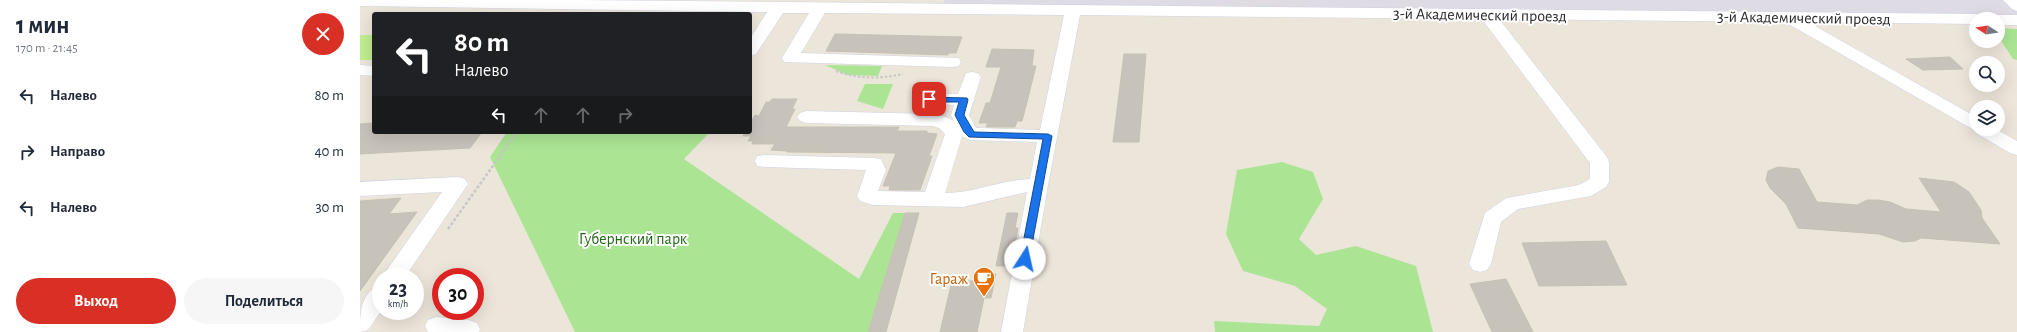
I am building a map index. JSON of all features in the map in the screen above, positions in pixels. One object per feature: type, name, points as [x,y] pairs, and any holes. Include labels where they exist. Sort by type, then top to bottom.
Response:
[{"type":"street","points":[[1699,0],[1710,16]]},
{"type":"street","points":[[2011,0],[2017,6]]},
{"type":"street","name":"3-й Академический проезд","points":[[360,1],[529,4],[622,3],[683,10],[741,11],[778,8],[1008,5],[1073,10],[1154,6],[1377,6],[1487,15],[1969,19]]},
{"type":"street","points":[[519,12],[529,4]]},
{"type":"street","points":[[752,45],[757,31],[778,8]]},
{"type":"street","points":[[820,8],[790,58],[953,62]]},
{"type":"street","points":[[1012,332],[1038,185],[1073,10]]},
{"type":"street","points":[[1480,264],[1492,218],[1513,203],[1584,191],[1600,182],[1600,162],[1487,15]]},
{"type":"street","points":[[1789,18],[1969,121]]},
{"type":"street","points":[[2005,20],[2017,20]]},
{"type":"street","points":[[360,70],[372,70]]},
{"type":"street","points":[[972,77],[960,115],[970,134],[1048,136]]},
{"type":"street","points":[[929,99],[964,100]]},
{"type":"street","points":[[806,117],[933,120],[945,123],[953,130],[954,134],[933,199]]},
{"type":"street","points":[[1994,136],[2017,149]]},
{"type":"street","points":[[764,161],[870,163],[876,166],[876,170],[867,192],[867,196],[869,197],[963,200],[1019,186],[1038,185]]},
{"type":"street","points":[[360,189],[458,184],[399,268]]},
{"type":"street","points":[[360,324],[372,307]]},
{"type":"street","points":[[436,326],[469,330],[468,332]]},
{"type":"path","points":[[445,233],[516,134]]},
{"type":"shaded area","points":[[945,0],[2017,0],[2017,16],[2005,16],[2005,12],[1969,12],[1969,15],[942,4]]},
{"type":"green space","points":[[2005,28],[2017,29],[2017,60],[2013,59],[2005,47]]},
{"type":"green space","points":[[360,35],[372,35],[372,60],[360,60]]},
{"type":"green space","points":[[825,65],[882,66],[878,76],[848,75]]},
{"type":"green space","points":[[865,84],[893,84],[883,109],[857,101]]},
{"type":"green space","name":"Губернский парк","points":[[506,134],[708,134],[684,159],[859,279],[893,213],[905,213],[868,332],[575,332],[490,157]]},
{"type":"green space","points":[[1282,162],[1313,172],[1323,199],[1299,239],[1316,255],[1356,246],[1416,266],[1433,332],[1215,332],[1214,321],[1319,326],[1327,309],[1295,286],[1243,271],[1226,234],[1237,170]]},
{"type":"building","points":[[835,34],[962,37],[956,53],[949,53],[948,55],[826,51]]},
{"type":"building","points":[[992,49],[1034,50],[1032,66],[1036,66],[1022,121],[1017,121],[1015,127],[986,127],[988,123],[979,123],[986,103],[990,103],[1001,67],[986,67]]},
{"type":"building","points":[[1124,54],[1146,54],[1139,142],[1113,142]]},
{"type":"building","points":[[1950,57],[1963,69],[1923,70],[1906,59]]},
{"type":"building","points":[[772,99],[797,99],[792,109],[795,109],[786,127],[899,127],[897,131],[927,131],[927,133],[937,134],[929,156],[932,156],[920,190],[889,190],[890,186],[883,186],[896,153],[787,152],[771,150],[775,144],[752,144],[753,141],[748,141],[751,136],[743,136],[744,134],[752,134],[752,120],[755,115],[759,116],[766,102],[770,102]]},
{"type":"building","points":[[372,123],[372,134],[480,134],[470,148],[360,154],[360,124]]},
{"type":"building","points":[[1778,167],[1799,169],[1817,202],[1857,205],[1867,200],[1878,200],[1890,202],[1906,209],[1941,212],[1919,178],[1954,182],[1969,192],[1981,210],[1982,218],[2000,244],[1921,238],[1915,241],[1903,242],[1879,234],[1798,228],[1786,204],[1770,188],[1766,180],[1768,171]]},
{"type":"building","points":[[401,198],[389,214],[417,212],[377,268],[372,268],[372,274],[360,291],[360,201]]},
{"type":"building","points":[[905,213],[919,213],[886,332],[868,332]]},
{"type":"building","points":[[1007,213],[1018,213],[1015,228],[1018,228],[1011,266],[996,266]]},
{"type":"building","points":[[1606,241],[1627,285],[1539,286],[1522,243]]},
{"type":"building","points":[[980,274],[996,274],[991,298],[984,298],[977,332],[940,332],[952,281],[978,281]]},
{"type":"building","points":[[1506,279],[1533,332],[1492,332],[1470,284]]},
{"type":"place","name":"Гараж","points":[[984,298]]},
{"type":"route","points":[[929,99],[964,100],[960,115],[968,132],[972,135],[1048,136],[1025,259]]}]
